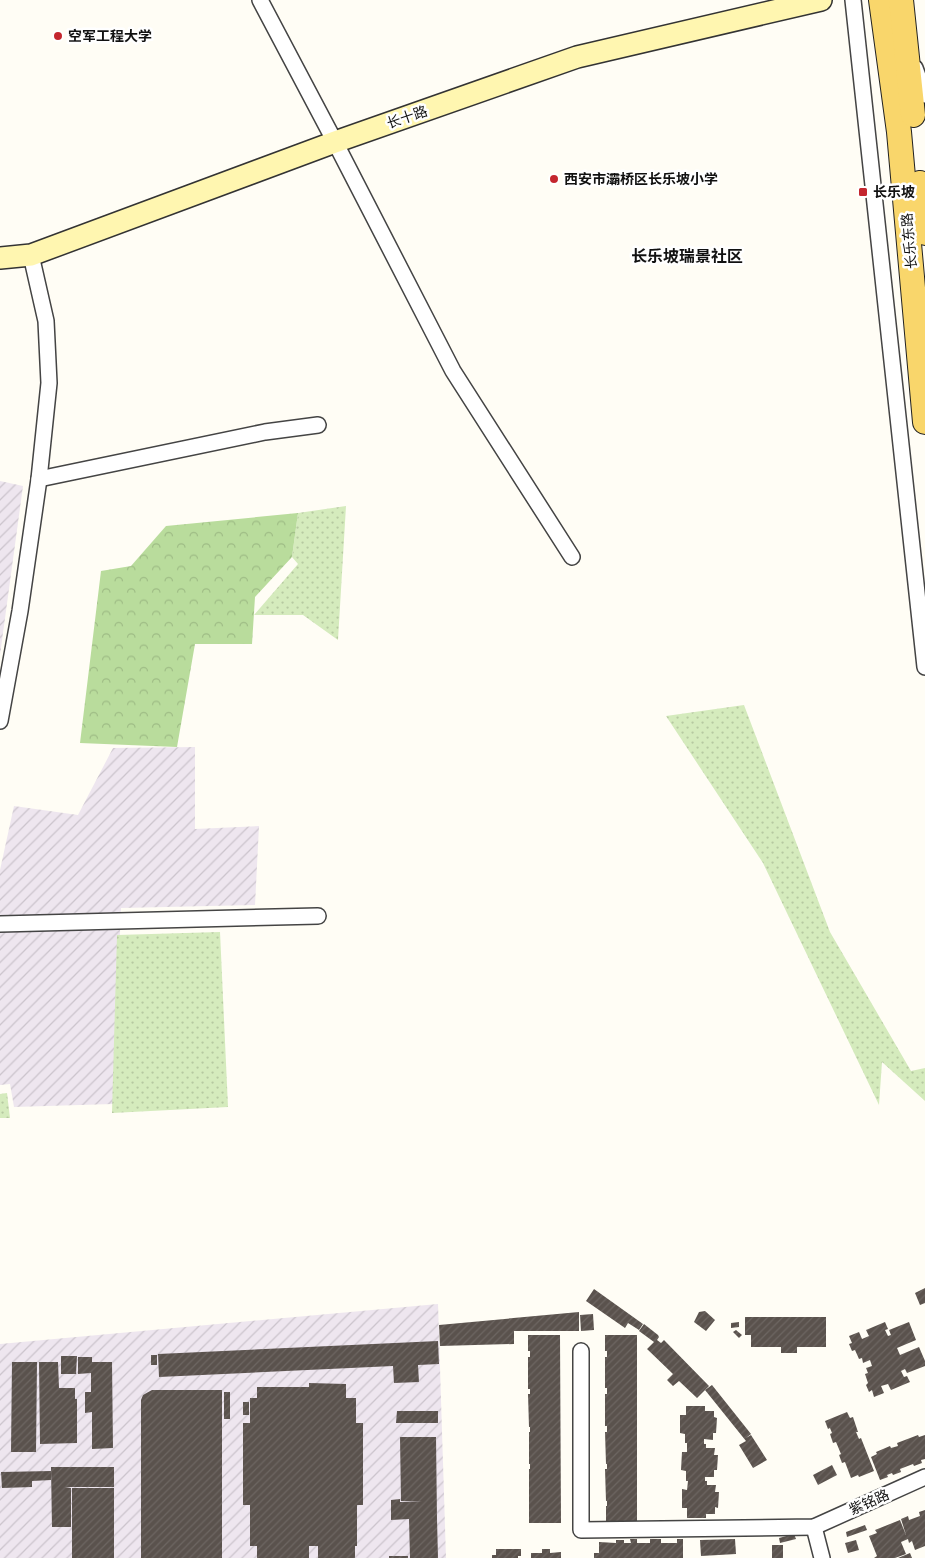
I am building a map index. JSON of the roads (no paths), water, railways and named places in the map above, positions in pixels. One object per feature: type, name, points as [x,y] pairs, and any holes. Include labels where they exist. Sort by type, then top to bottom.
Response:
[{"type":"main road","name":"长乐东路","points":[[881,0],[899,132],[925,422]]},
{"type":"main road","name":"长乐东路","points":[[901,0],[925,234]]},
{"type":"street","points":[[260,0],[453,371],[572,558]]},
{"type":"street","name":"长十路","points":[[0,258],[31,255],[335,142],[576,57],[821,0]]},
{"type":"street","points":[[853,0],[925,667]]},
{"type":"street","points":[[905,41],[925,95]]},
{"type":"street","points":[[0,721],[20,611],[39,479],[49,383],[46,321],[31,255]]},
{"type":"street","points":[[39,479],[265,432],[318,426]]},
{"type":"street","points":[[0,924],[318,916]]},
{"type":"street","points":[[581,1351],[581,1530],[814,1527],[822,1558]]},
{"type":"street","name":"紫铭路","points":[[814,1527],[925,1477]]},
{"type":"place","name":"空军工程大学","points":[[58,36]]},
{"type":"place","name":"西安市灞桥区长乐坡小学","points":[[554,179]]},
{"type":"place","name":"长乐坡","points":[[863,192]]},
{"type":"district","name":"长乐坡瑞景社区","points":[[687,256]]}]
